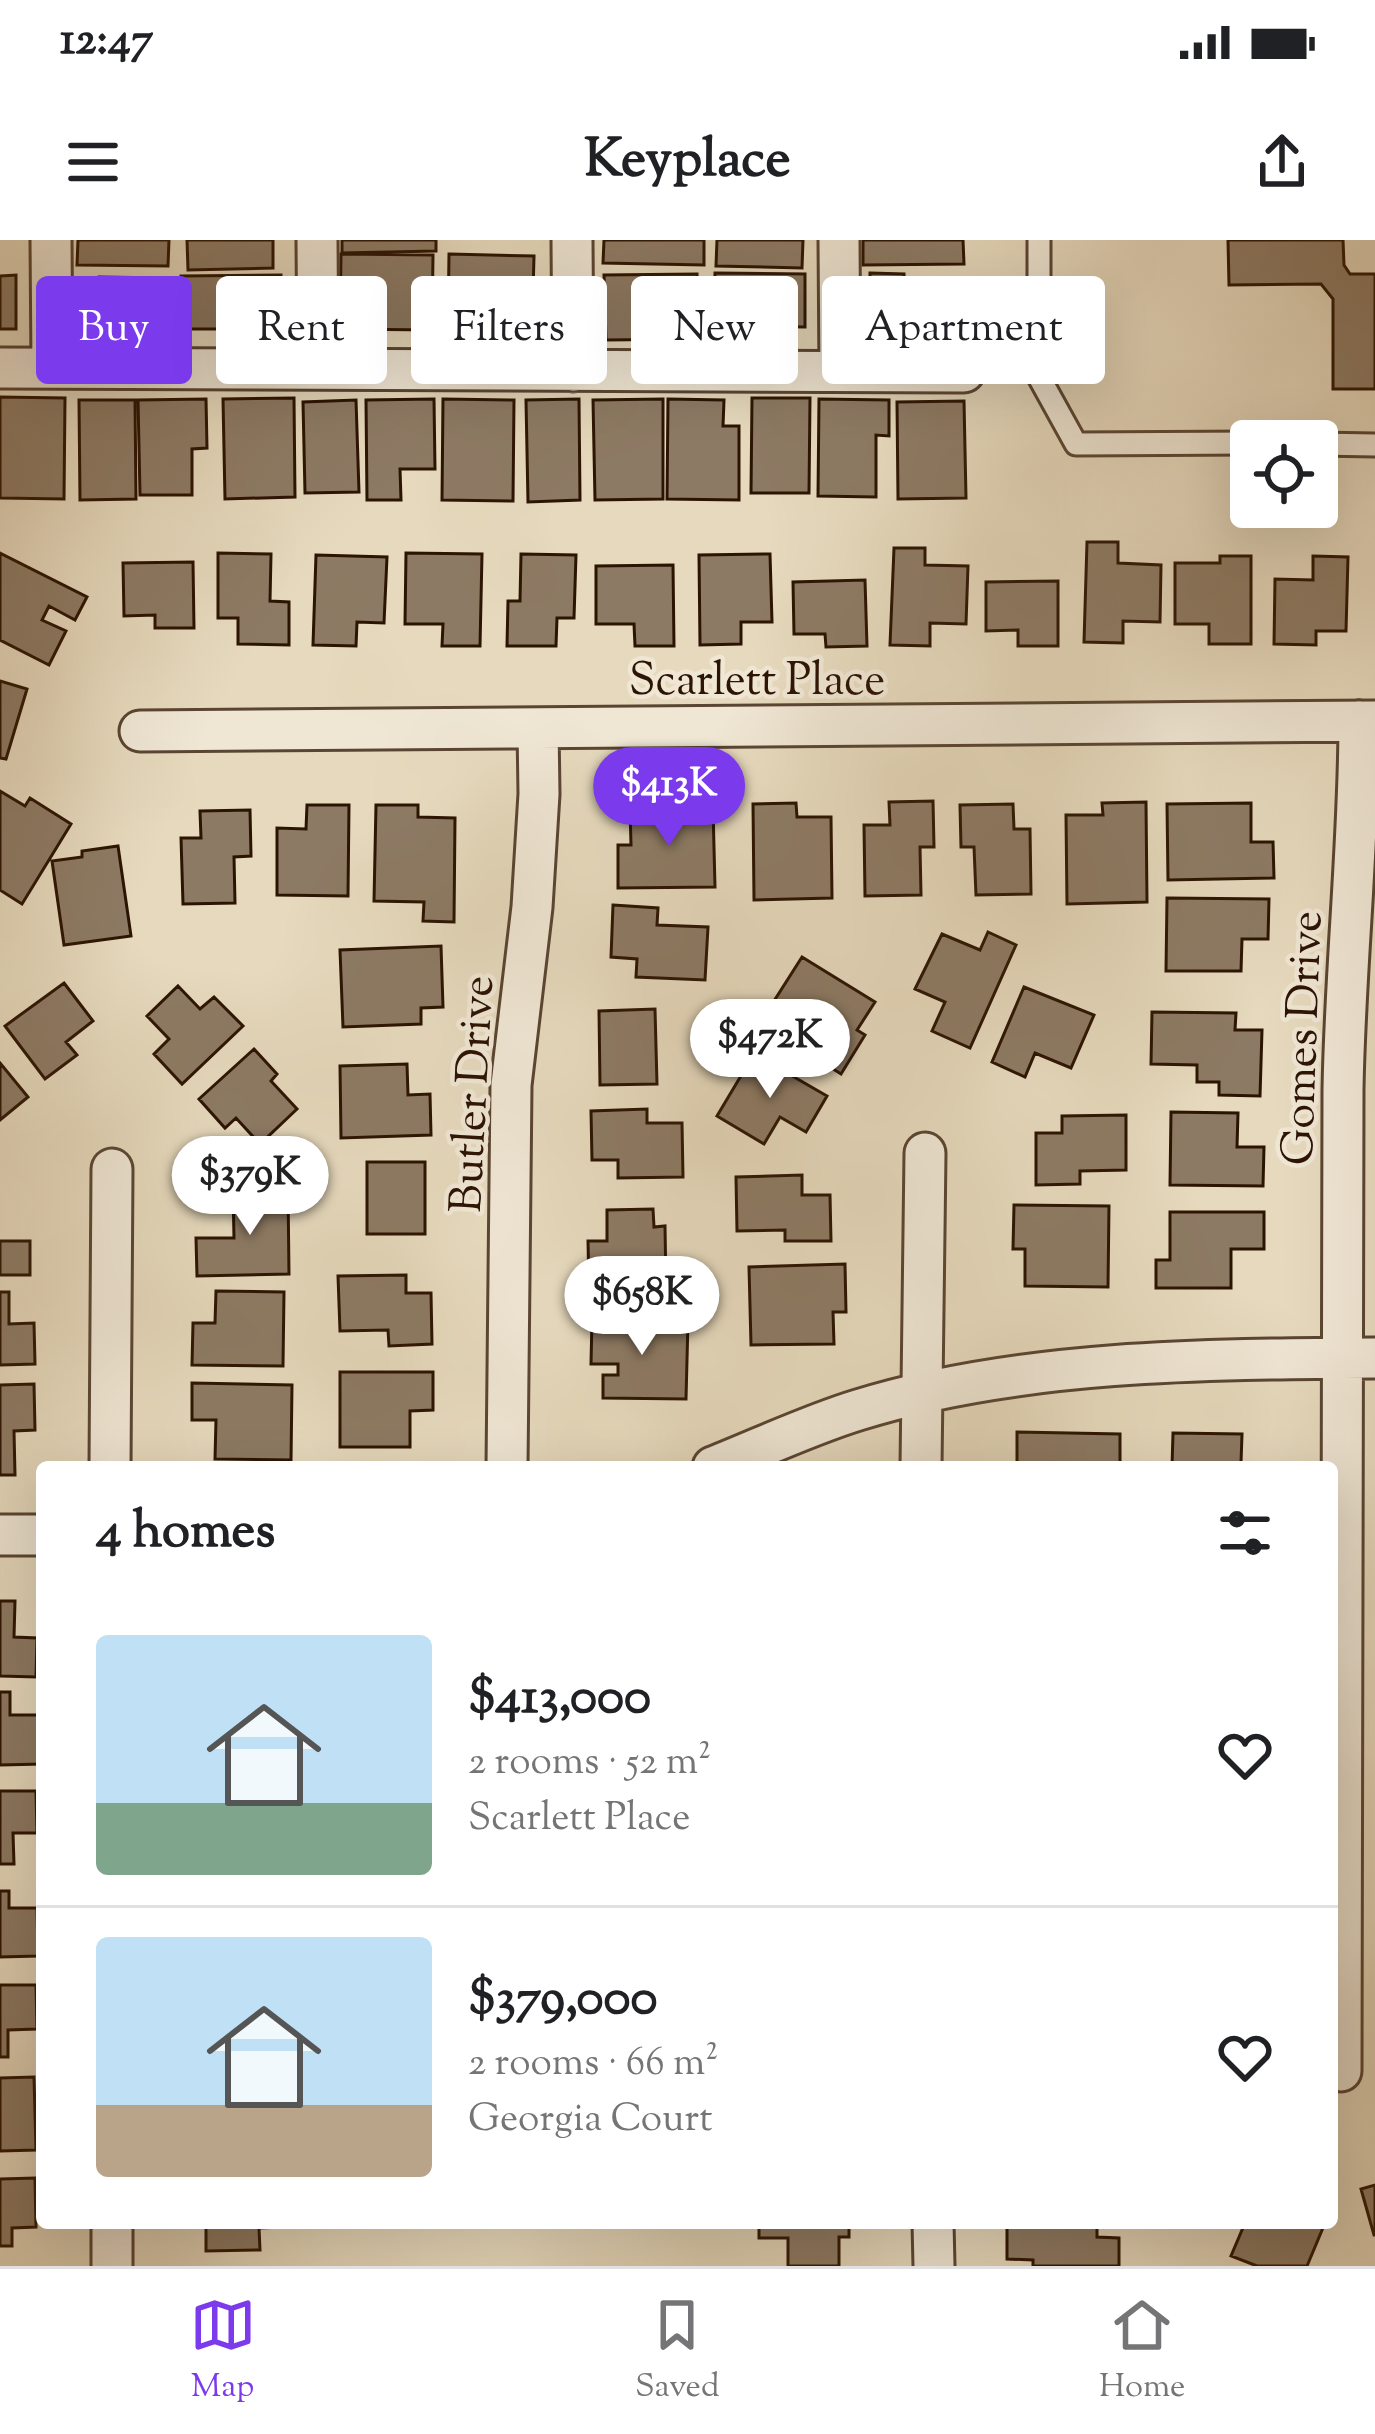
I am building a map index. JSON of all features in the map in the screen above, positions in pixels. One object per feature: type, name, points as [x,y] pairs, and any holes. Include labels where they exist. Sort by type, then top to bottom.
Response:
[{"type":"street","points":[[52,240],[52,276]]},
{"type":"street","points":[[317,240],[317,276]]},
{"type":"street","points":[[572,240],[573,276]]},
{"type":"street","points":[[839,240],[839,276]]},
{"type":"street","points":[[0,368],[36,367]]},
{"type":"street","points":[[607,370],[822,371]]},
{"type":"street","name":"Scarlett Place","points":[[140,730],[1367,721]]},
{"type":"street","name":"Gomes Drive","points":[[1341,2071],[1359,1358],[1345,1007],[1367,721]]},
{"type":"street","name":"Butler Drive","points":[[507,1461],[511,1085],[532,907],[538,728]]},
{"type":"street","points":[[921,1461],[925,1153]]},
{"type":"street","points":[[110,1461],[112,1169]]},
{"type":"street","points":[[728,1461],[858,1410],[1028,1375],[1140,1364],[1359,1358]]},
{"type":"street","points":[[0,1535],[36,1535]]},
{"type":"street","points":[[112,2229],[112,2266]]},
{"type":"street","points":[[933,2229],[934,2266]]},
{"type":"lane","points":[[1039,240],[1039,377],[1076,444],[1230,443]]},
{"type":"lane","points":[[1338,445],[1375,446]]},
{"type":"building","points":[[78,240],[169,240],[168,266],[77,265]]},
{"type":"building","points":[[187,240],[273,240],[273,268],[188,270]]},
{"type":"building","points":[[342,240],[436,240],[436,251],[342,253]]},
{"type":"building","points":[[604,240],[704,240],[704,265],[603,263]]},
{"type":"building","points":[[717,240],[803,240],[802,268],[716,266]]},
{"type":"building","points":[[863,240],[963,240],[964,264],[863,265]]},
{"type":"building","points":[[1228,240],[1343,240],[1344,265],[1350,274],[1375,274],[1375,389],[1333,389],[1333,299],[1321,284],[1229,285]]},
{"type":"building","points":[[341,254],[433,255],[433,276],[411,276],[411,330],[387,330],[387,276],[341,276]]},
{"type":"building","points":[[449,254],[534,256],[533,276],[449,276]]},
{"type":"building","points":[[805,274],[805,327],[798,327],[798,276],[715,276]]},
{"type":"building","points":[[16,275],[16,329],[0,329],[0,276]]},
{"type":"building","points":[[281,275],[281,276],[216,276],[216,329],[192,329],[192,276],[181,276]]},
{"type":"building","points":[[604,275],[697,276],[631,276],[631,340],[607,340]]},
{"type":"building","points":[[0,397],[65,398],[64,499],[0,498]]},
{"type":"building","points":[[294,398],[295,497],[225,499],[223,399]]},
{"type":"building","points":[[752,398],[810,398],[809,493],[751,493]]},
{"type":"building","points":[[206,399],[207,448],[192,449],[192,495],[140,495],[138,400]]},
{"type":"building","points":[[434,399],[435,469],[400,469],[401,500],[367,500],[366,400]]},
{"type":"building","points":[[443,399],[514,400],[513,501],[442,500]]},
{"type":"building","points":[[579,399],[580,500],[528,502],[526,400]]},
{"type":"building","points":[[663,399],[663,499],[595,500],[593,400]]},
{"type":"building","points":[[668,399],[724,400],[723,426],[739,426],[739,500],[667,499]]},
{"type":"building","points":[[819,399],[889,400],[889,436],[876,435],[876,497],[818,496]]},
{"type":"building","points":[[79,400],[135,400],[136,499],[80,500]]},
{"type":"building","points":[[356,400],[359,492],[305,493],[303,402]]},
{"type":"building","points":[[964,401],[966,498],[898,499],[897,402]]},
{"type":"building","points":[[1087,542],[1118,542],[1118,563],[1161,565],[1160,622],[1123,621],[1123,643],[1084,642]]},
{"type":"building","points":[[894,548],[925,548],[925,565],[968,566],[966,624],[930,623],[930,646],[890,645]]},
{"type":"building","points":[[0,553],[87,597],[75,620],[49,606],[42,620],[66,631],[49,665],[0,640]]},
{"type":"building","points":[[218,553],[271,554],[270,601],[289,602],[289,645],[238,644],[238,618],[218,618]]},
{"type":"building","points":[[406,553],[482,554],[480,646],[442,646],[443,624],[405,624]]},
{"type":"building","points":[[521,554],[576,555],[574,618],[557,618],[556,646],[507,646],[508,601],[520,601]]},
{"type":"building","points":[[770,554],[772,622],[741,622],[741,644],[700,645],[699,555]]},
{"type":"building","points":[[316,555],[387,557],[384,623],[357,622],[356,646],[313,645]]},
{"type":"building","points":[[1220,556],[1251,556],[1251,644],[1209,644],[1209,624],[1175,624],[1175,563],[1220,563]]},
{"type":"building","points":[[1313,556],[1348,557],[1346,631],[1316,631],[1316,645],[1274,644],[1275,579],[1313,580]]},
{"type":"building","points":[[193,562],[194,628],[155,628],[155,615],[124,616],[123,563]]},
{"type":"building","points":[[673,565],[674,646],[635,646],[634,624],[596,624],[596,566]]},
{"type":"building","points":[[865,580],[867,646],[826,647],[825,634],[794,634],[793,582]]},
{"type":"building","points":[[1058,581],[1058,646],[1018,646],[1018,630],[986,631],[986,582]]},
{"type":"building","points":[[0,681],[27,689],[6,759],[0,758]]},
{"type":"building","points":[[0,791],[25,806],[30,798],[71,824],[22,904],[0,890]]},
{"type":"building","points":[[933,801],[934,847],[920,847],[921,895],[865,896],[864,825],[890,825],[889,802]]},
{"type":"building","points":[[1146,802],[1147,902],[1067,904],[1066,815],[1103,815],[1102,803]]},
{"type":"building","points":[[796,803],[797,817],[831,817],[832,898],[754,900],[753,804]]},
{"type":"building","points":[[1251,803],[1251,842],[1273,842],[1274,878],[1168,880],[1167,804]]},
{"type":"building","points":[[1013,804],[1014,829],[1030,829],[1031,894],[976,895],[974,847],[961,847],[960,805]]},
{"type":"building","points":[[307,805],[349,805],[348,896],[277,895],[277,828],[306,829]]},
{"type":"building","points":[[376,805],[418,805],[418,817],[455,818],[454,922],[423,921],[424,902],[374,901]]},
{"type":"building","points":[[630,808],[713,808],[715,887],[618,888],[618,845],[631,845]]},
{"type":"building","points":[[250,810],[251,856],[234,857],[235,903],[183,904],[181,838],[201,838],[200,811]]},
{"type":"building","points":[[118,846],[131,936],[64,945],[52,861]]},
{"type":"building","points":[[1167,898],[1269,899],[1268,939],[1242,939],[1241,971],[1166,971]]},
{"type":"building","points":[[613,905],[658,908],[657,925],[708,927],[705,980],[636,977],[637,959],[611,957]]},
{"type":"building","points":[[988,932],[1016,945],[970,1048],[932,1031],[945,1002],[915,989],[942,934],[980,950]]},
{"type":"building","points":[[441,946],[443,1007],[421,1008],[421,1024],[343,1027],[340,950]]},
{"type":"building","points":[[802,957],[875,1002],[857,1030],[865,1035],[841,1074],[760,1023]]},
{"type":"building","points":[[64,983],[93,1021],[66,1042],[77,1055],[45,1079],[5,1026]]},
{"type":"building","points":[[178,986],[200,1009],[214,997],[243,1026],[182,1084],[154,1054],[169,1039],[147,1016]]},
{"type":"building","points":[[1024,987],[1094,1015],[1071,1068],[1035,1053],[1025,1077],[992,1062]]},
{"type":"building","points":[[655,1009],[657,1084],[600,1085],[599,1011]]},
{"type":"building","points":[[1152,1012],[1236,1013],[1235,1030],[1262,1030],[1260,1096],[1219,1095],[1219,1082],[1197,1082],[1197,1065],[1151,1064]]},
{"type":"building","points":[[254,1049],[277,1074],[271,1081],[297,1109],[260,1144],[236,1118],[225,1128],[199,1099]]},
{"type":"building","points":[[754,1054],[827,1096],[806,1132],[780,1117],[764,1144],[717,1116]]},
{"type":"building","points":[[0,1063],[28,1097],[0,1120]]},
{"type":"building","points":[[407,1064],[408,1095],[430,1094],[431,1135],[341,1138],[340,1066]]},
{"type":"building","points":[[647,1109],[647,1123],[682,1123],[683,1177],[618,1178],[618,1160],[592,1160],[591,1111]]},
{"type":"building","points":[[1171,1112],[1238,1113],[1237,1147],[1264,1147],[1263,1186],[1170,1185]]},
{"type":"building","points":[[1126,1115],[1126,1170],[1080,1171],[1080,1184],[1036,1185],[1036,1133],[1062,1133],[1062,1116]]},
{"type":"building","points":[[367,1162],[425,1162],[425,1234],[367,1234]]},
{"type":"building","points":[[802,1175],[802,1195],[830,1195],[831,1241],[785,1241],[785,1230],[737,1231],[736,1177]]},
{"type":"building","points":[[288,1190],[289,1274],[197,1276],[196,1238],[234,1238],[233,1191]]},
{"type":"building","points":[[1014,1205],[1109,1206],[1108,1287],[1025,1286],[1025,1249],[1013,1249]]},
{"type":"building","points":[[653,1209],[654,1227],[665,1226],[666,1286],[589,1288],[588,1241],[607,1241],[607,1210]]},
{"type":"building","points":[[1170,1212],[1264,1212],[1264,1249],[1231,1249],[1231,1288],[1156,1288],[1156,1260],[1170,1260]]},
{"type":"building","points":[[0,1241],[30,1241],[30,1275],[0,1275]]},
{"type":"building","points":[[845,1264],[846,1312],[833,1312],[834,1344],[751,1345],[749,1267]]},
{"type":"building","points":[[406,1275],[406,1293],[431,1293],[432,1344],[389,1346],[388,1330],[340,1331],[338,1276]]},
{"type":"building","points":[[216,1291],[284,1292],[283,1366],[192,1365],[193,1323],[215,1323]]},
{"type":"building","points":[[0,1292],[9,1292],[9,1324],[34,1323],[35,1364],[0,1365]]},
{"type":"building","points":[[592,1319],[688,1321],[686,1399],[603,1398],[603,1375],[618,1375],[618,1364],[591,1364]]},
{"type":"building","points":[[340,1372],[433,1372],[433,1410],[410,1411],[410,1447],[340,1447]]},
{"type":"building","points":[[192,1383],[292,1385],[291,1460],[215,1459],[216,1420],[192,1420]]},
{"type":"building","points":[[34,1384],[35,1430],[14,1431],[15,1475],[0,1475],[0,1385]]},
{"type":"building","points":[[1017,1432],[1120,1434],[1120,1461],[1017,1461]]},
{"type":"building","points":[[1173,1433],[1242,1434],[1241,1461],[1172,1461]]},
{"type":"building","points":[[0,1601],[15,1601],[14,1637],[36,1638],[36,1677],[0,1676]]},
{"type":"building","points":[[0,1692],[10,1692],[10,1715],[36,1715],[36,1764],[0,1765]]},
{"type":"building","points":[[0,1791],[36,1791],[36,1833],[13,1833],[14,1864],[0,1864]]},
{"type":"building","points":[[0,1891],[9,1891],[9,1908],[36,1908],[36,1956],[0,1957]]},
{"type":"building","points":[[0,1985],[36,1985],[36,2029],[8,2030],[8,2057],[0,2057]]},
{"type":"building","points":[[34,2077],[36,2150],[0,2151],[0,2078]]},
{"type":"building","points":[[35,2178],[36,2227],[12,2228],[12,2246],[0,2246],[0,2179]]},
{"type":"building","points":[[1375,2185],[1375,2235],[1374,2235],[1361,2189]]},
{"type":"building","points":[[206,2229],[259,2229],[260,2250],[206,2251]]},
{"type":"building","points":[[759,2229],[849,2229],[849,2237],[839,2237],[839,2266],[788,2266],[788,2238],[759,2238]]},
{"type":"building","points":[[1007,2229],[1097,2229],[1097,2237],[1119,2238],[1119,2266],[1033,2266],[1033,2260],[1007,2259]]},
{"type":"building","points":[[1242,2229],[1322,2229],[1307,2266],[1257,2266],[1231,2256]]}]
